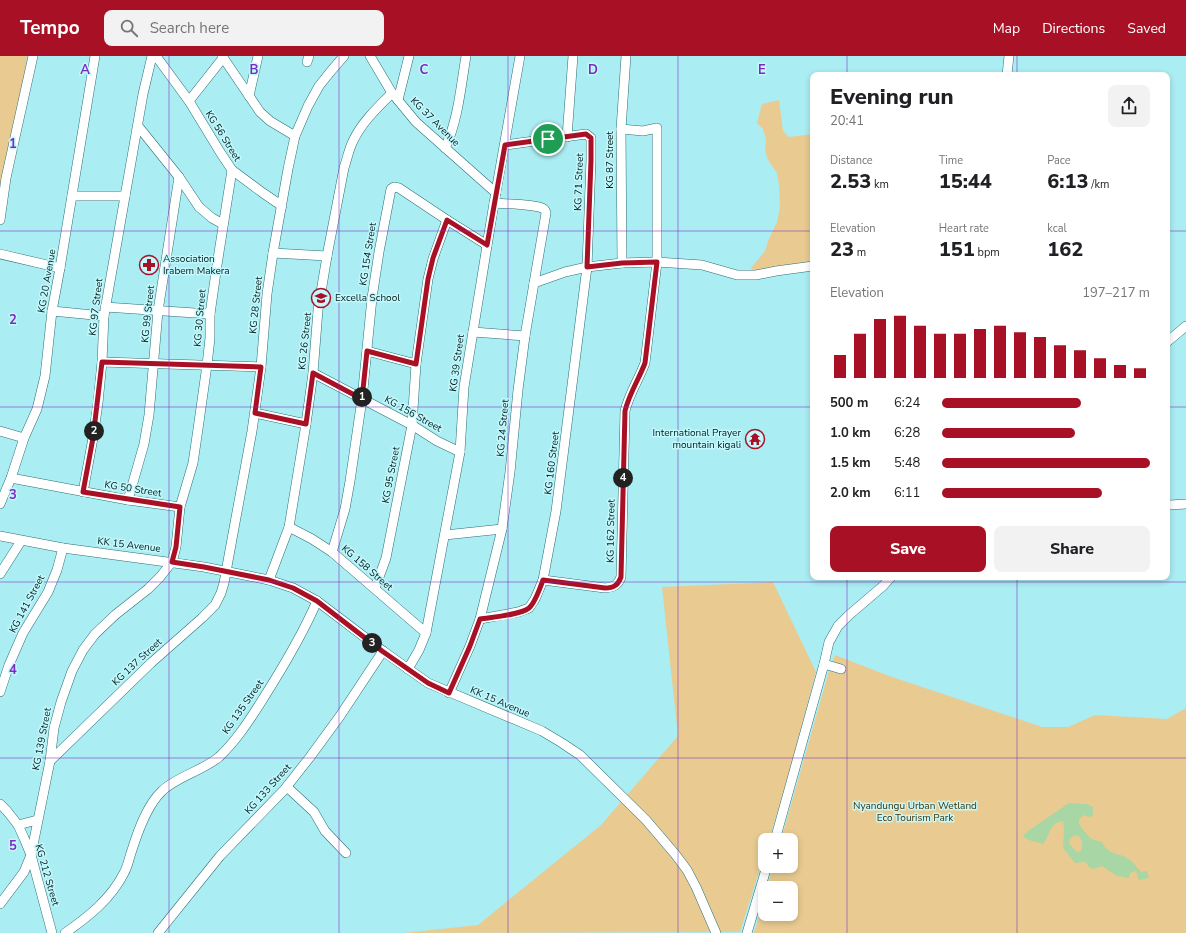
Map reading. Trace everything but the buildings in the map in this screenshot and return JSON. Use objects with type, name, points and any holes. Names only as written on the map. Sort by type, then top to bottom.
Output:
[{"type":"street","points":[[0,220],[6,178],[33,56]]},
{"type":"street","name":"KG 20 Avenue","points":[[0,504],[11,478],[24,438],[37,409],[45,376],[52,312],[95,56]]},
{"type":"street","name":"KG 97 Street","points":[[83,492],[93,438],[102,362],[105,307],[143,94],[152,56]]},
{"type":"street","name":"KG 56 Street","points":[[156,56],[189,101],[232,170],[282,206]]},
{"type":"street","points":[[249,96],[258,56]]},
{"type":"street","name":"KG 28 Street","points":[[226,571],[255,413],[261,367],[267,294],[273,253],[295,136],[308,106],[319,86],[344,56]]},
{"type":"street","name":"KG 37 Avenue","points":[[370,56],[395,97],[416,122],[445,148],[495,198]]},
{"type":"street","points":[[395,97],[409,56]]},
{"type":"street","points":[[445,148],[451,137],[454,125],[466,56]]},
{"type":"street","name":"KG 39 Street","points":[[408,669],[419,650],[426,633],[460,452],[464,388],[520,56]]},
{"type":"street","points":[[567,137],[573,56]]},
{"type":"street","name":"KG 87 Street","points":[[622,263],[621,129],[626,56]]},
{"type":"street","points":[[1007,72],[1009,56]]},
{"type":"street","points":[[189,101],[223,57],[260,112],[270,121],[295,136]]},
{"type":"street","name":"KG 26 Street","points":[[269,580],[289,528],[313,373],[318,310],[326,256],[344,168],[352,142],[362,127],[372,114],[395,97]]},
{"type":"street","points":[[138,126],[179,177],[199,207],[212,218],[223,224]]},
{"type":"street","points":[[621,129],[643,131],[657,128],[657,262]]},
{"type":"street","name":"KG 71 Street","points":[[505,145],[586,134],[591,138],[587,267]]},
{"type":"street","name":"KG 30 Street","points":[[172,562],[176,547],[180,507],[193,463],[210,338],[210,314],[232,170]]},
{"type":"street","name":"KG 99 Street","points":[[128,500],[144,444],[149,415],[158,311],[179,177]]},
{"type":"street","name":"KG 154 Street","points":[[332,552],[345,509],[350,481],[362,399],[372,298],[391,189],[394,187],[399,188],[487,245]]},
{"type":"street","points":[[72,196],[125,196]]},
{"type":"street","name":"KG 24 Street","points":[[449,693],[480,619],[502,529],[525,336],[546,213],[545,210],[541,208],[495,198]]},
{"type":"street","name":"KG 95 Street","points":[[375,588],[386,558],[412,426],[416,364],[428,279],[435,253],[447,220]]},
{"type":"street","points":[[273,253],[326,256]]},
{"type":"street","points":[[0,254],[60,268]]},
{"type":"street","points":[[534,283],[564,272],[587,267],[622,263],[657,262],[702,265],[737,275],[756,275],[810,266]]},
{"type":"street","name":"KG 162 Street","points":[[543,580],[605,588],[613,588],[619,583],[621,577],[625,411],[627,400],[640,377],[645,363],[657,262]]},
{"type":"street","name":"KG 160 Street","points":[[480,619],[518,612],[529,608],[535,599],[543,580],[556,511],[587,267]]},
{"type":"street","points":[[105,307],[210,314]]},
{"type":"street","points":[[52,312],[104,316]]},
{"type":"street","points":[[1170,339],[1186,326]]},
{"type":"street","points":[[473,332],[525,336]]},
{"type":"street","points":[[367,351],[416,364]]},
{"type":"street","points":[[102,362],[261,367]]},
{"type":"street","name":"KG 156 Street","points":[[313,373],[460,452]]},
{"type":"street","points":[[255,413],[306,424]]},
{"type":"street","points":[[0,431],[24,438]]},
{"type":"street","name":"KG 50 Street","points":[[11,478],[128,500],[180,507]]},
{"type":"street","points":[[1170,505],[1186,504]]},
{"type":"street","name":"KG 158 Street","points":[[289,528],[312,539],[332,552],[426,633]]},
{"type":"street","points":[[445,534],[502,529]]},
{"type":"street","name":"KK 15 Avenue","points":[[0,536],[63,548],[172,562],[226,571],[269,580],[293,588],[317,601],[382,651],[428,683],[542,731],[580,755],[646,820],[675,854],[696,887],[716,933]]},
{"type":"street","points":[[0,574],[21,541]]},
{"type":"street","name":"KG 141 Street","points":[[0,692],[23,633],[48,592],[57,570],[63,548]]},
{"type":"street","name":"KG 139 Street","points":[[0,904],[24,872],[31,855],[50,761],[54,728],[72,671],[82,650],[95,634],[115,615],[148,589],[172,562]]},
{"type":"street","name":"KG 137 Street","points":[[50,761],[151,663],[215,605],[222,593],[226,571]]},
{"type":"street","points":[[777,833],[829,642],[838,626],[888,580]]},
{"type":"street","name":"KG 135 Street","points":[[65,933],[94,911],[114,891],[125,872],[149,807],[162,791],[178,780],[202,768],[218,756],[236,738],[274,683],[303,632],[317,601]]},
{"type":"street","name":"KG 133 Street","points":[[158,933],[220,856],[287,787],[331,728],[382,651]]},
{"type":"street","points":[[824,664],[841,669]]},
{"type":"street","points":[[287,787],[314,812],[325,831],[346,853]]},
{"type":"street","name":"KG 212 Street","points":[[0,804],[18,825],[31,855],[52,933]]},
{"type":"street","points":[[18,825],[37,820]]},
{"type":"street","points":[[747,933],[765,873]]},
{"type":"green space","points":[[0,56],[27,56],[21,101],[0,197]]},
{"type":"green space","points":[[779,100],[783,131],[789,137],[810,134],[810,266],[756,275],[751,268],[765,251],[777,222],[780,207],[777,173],[768,160],[765,151],[766,140],[763,129],[757,123],[762,104]]},
{"type":"green space","points":[[773,582],[816,672],[789,774],[771,833],[758,833],[758,873],[740,932],[403,933],[478,925],[601,825],[678,736],[662,587]]},
{"type":"green space","name":"Nyandungu Urban Wetland Eco Tourism Park","points":[[835,655],[892,677],[1042,727],[1068,727],[1095,715],[1167,719],[1186,708],[1186,933],[754,933],[758,919],[758,921],[798,921],[798,881],[769,881],[771,873],[798,873],[798,833],[783,833],[829,671]]},
{"type":"shaded area","points":[[1069,803],[1087,804],[1093,807],[1093,815],[1089,817],[1083,815],[1079,820],[1079,824],[1083,830],[1091,839],[1102,842],[1111,852],[1130,860],[1141,872],[1147,871],[1149,878],[1139,880],[1136,871],[1130,873],[1129,878],[1117,876],[1102,866],[1093,869],[1089,867],[1086,862],[1075,863],[1063,848],[1063,821],[1058,822],[1052,827],[1046,841],[1043,844],[1023,836]],"holes":[[[1078,835],[1082,842],[1082,849],[1081,851],[1077,852],[1070,845],[1069,840],[1073,836]]]},
{"type":"place","name":"Association Irabem Makera","points":[[149,265]]},
{"type":"place","name":"Excella School","points":[[321,298]]},
{"type":"place","name":"International Prayer mountain kigali","points":[[755,439]]},
{"type":"route","points":[[586,134],[591,138],[587,267],[622,263],[657,262],[645,363],[640,377],[627,400],[625,411],[621,577],[619,583],[613,588],[543,580],[535,599],[529,608],[518,612],[480,619],[470,646],[449,693],[428,683],[382,651],[317,601],[293,588],[269,580],[172,562],[176,547],[180,507],[83,492],[93,438],[102,362],[261,367],[255,413],[306,424],[313,373],[362,399],[367,351],[416,364],[428,279],[433,258],[447,220],[487,245],[505,145],[548,139],[586,134]]}]
